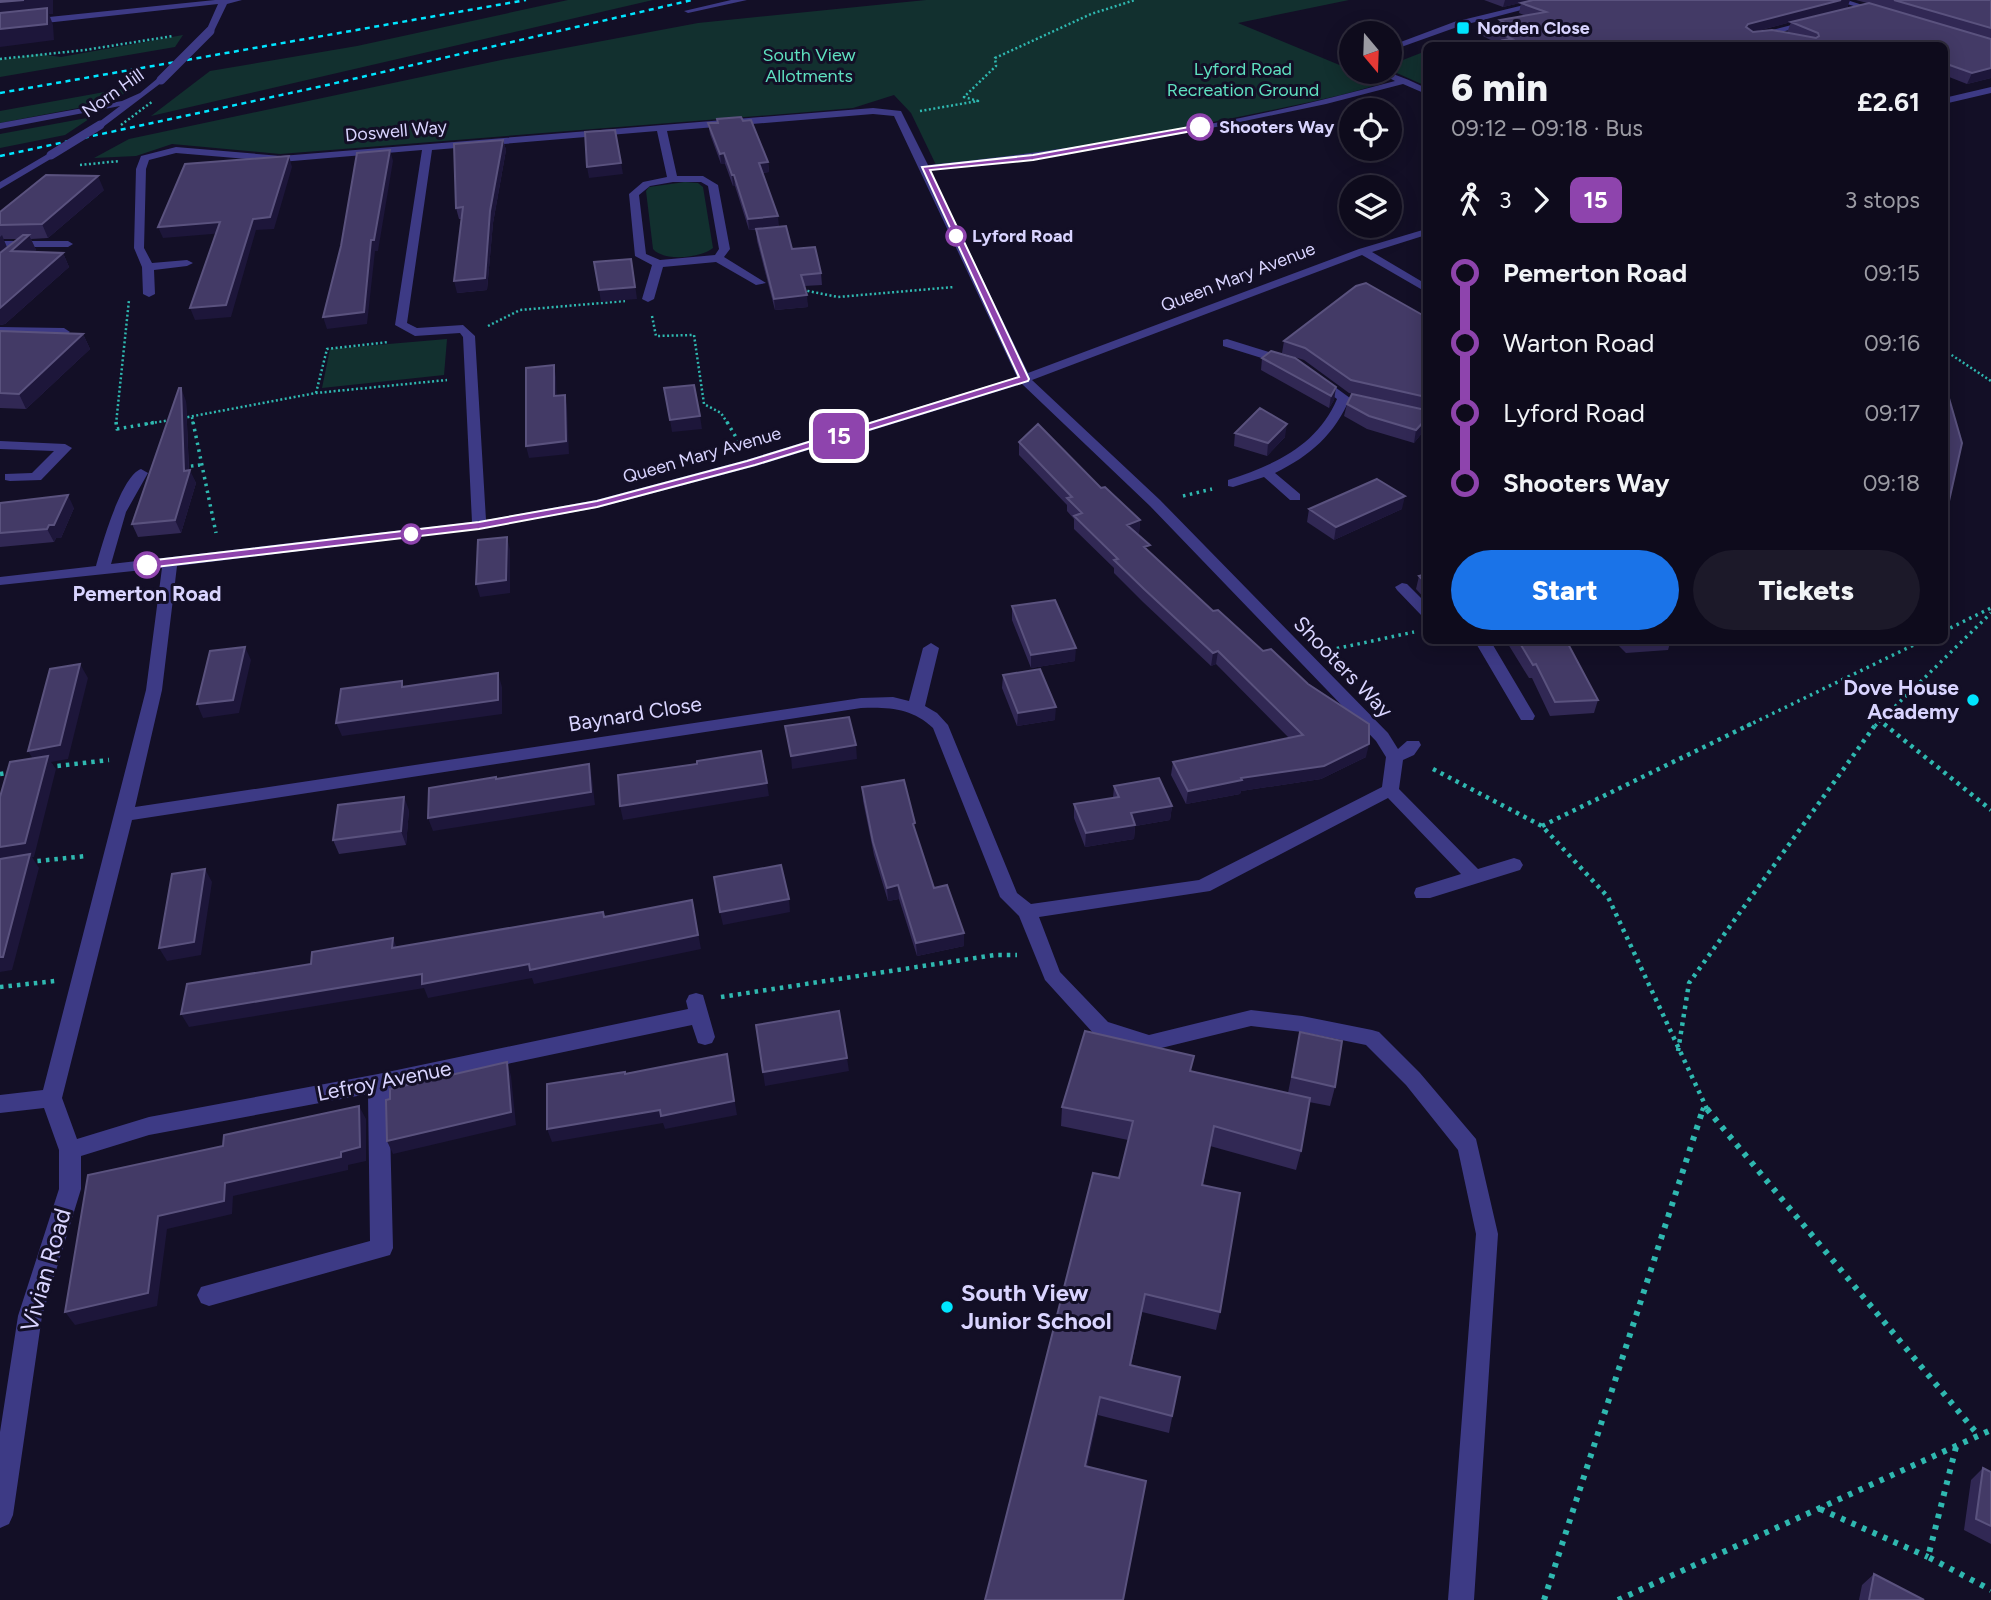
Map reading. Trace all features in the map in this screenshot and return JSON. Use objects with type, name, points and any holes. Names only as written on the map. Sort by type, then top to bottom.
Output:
[{"type":"street","points":[[0,25],[238,0]]},
{"type":"street","points":[[688,12],[743,0]]},
{"type":"street","points":[[1402,45],[1457,24],[1555,0]]},
{"type":"street","points":[[1838,0],[1888,14]]},
{"type":"street","name":"Norn Hill","points":[[0,186],[100,125],[143,95],[210,31],[223,3]]},
{"type":"street","points":[[1850,12],[1865,8]]},
{"type":"street","points":[[1749,37],[1824,19]]},
{"type":"street","points":[[1771,32],[1784,36]]},
{"type":"street","points":[[1402,80],[1423,89]]},
{"type":"street","points":[[925,168],[1033,157],[1106,145],[1310,106],[1405,81]]},
{"type":"street","points":[[1948,100],[1991,90]]},
{"type":"street","points":[[0,126],[131,101]]},
{"type":"street","name":"Doswell Way","points":[[145,158],[175,147],[281,159],[894,110]]},
{"type":"street","name":"Shooters Way","points":[[894,110],[925,168],[1024,379],[1155,503],[1382,737],[1395,757]]},
{"type":"street","points":[[661,127],[673,179]]},
{"type":"street","points":[[428,146],[401,325],[415,332],[463,329],[469,336],[469,377],[479,525]]},
{"type":"street","points":[[145,158],[141,169],[139,248],[148,267],[149,294]]},
{"type":"street","points":[[718,258],[725,249],[713,185],[703,179],[673,179],[647,184],[634,194],[640,256],[658,264],[718,258],[760,283]]},
{"type":"street","name":"Queen Mary Avenue","points":[[0,581],[479,525],[597,504],[751,463],[1024,379],[1363,251],[1423,233]]},
{"type":"street","points":[[0,244],[68,244]]},
{"type":"street","points":[[8,260],[24,245]]},
{"type":"street","points":[[1363,251],[1423,287]]},
{"type":"street","points":[[148,267],[187,263]]},
{"type":"street","points":[[648,299],[658,264]]},
{"type":"street","points":[[0,331],[64,332]]},
{"type":"street","points":[[1259,352],[1264,337]]},
{"type":"street","points":[[1227,343],[1303,369],[1349,399],[1311,446],[1267,473],[1233,483]]},
{"type":"street","points":[[0,444],[65,448],[36,477],[10,477]]},
{"type":"street","points":[[102,570],[119,512],[141,473]]},
{"type":"street","points":[[1267,473],[1295,497]]},
{"type":"street","points":[[70,1150],[51,1098],[154,690],[170,562]]},
{"type":"street","points":[[1402,587],[1423,609]]},
{"type":"street","points":[[1484,644],[1527,716]]},
{"type":"street","points":[[931,648],[916,707],[930,714],[940,725],[1009,897],[1027,912],[1052,975],[1101,1028],[1149,1044],[1251,1018],[1302,1024],[1372,1038],[1413,1079],[1468,1146],[1487,1234],[1461,1600]]},
{"type":"street","name":"Baynard Close","points":[[124,815],[848,705],[887,701],[916,707]]},
{"type":"street","points":[[1391,790],[1395,757],[1413,746]]},
{"type":"street","points":[[1027,912],[1203,886],[1391,790]]},
{"type":"street","points":[[1391,790],[1475,877]]},
{"type":"street","points":[[1423,894],[1514,865]]},
{"type":"street","points":[[698,1008],[705,1037]]},
{"type":"street","name":"Lefroy Avenue","points":[[70,1150],[149,1126],[378,1083],[698,1008]]},
{"type":"street","points":[[209,1295],[382,1248],[378,1083]]},
{"type":"street","points":[[0,1104],[51,1098]]},
{"type":"street","name":"Vivian Road","points":[[0,1515],[30,1315],[70,1189],[70,1150]]},
{"type":"path","points":[[894,110],[978,101],[964,97],[996,66],[995,58],[1091,14],[1135,0]]},
{"type":"path","points":[[0,59],[47,52],[85,51],[178,35]]},
{"type":"path","points":[[71,166],[145,158]]},
{"type":"path","points":[[139,248],[128,303],[115,417],[117,429],[316,393],[469,377]]},
{"type":"path","points":[[760,283],[838,297],[979,285]]},
{"type":"path","points":[[469,336],[520,310],[648,299],[656,336],[694,335],[704,404],[721,413],[751,463]]},
{"type":"path","points":[[316,393],[327,349],[394,341],[415,332]]},
{"type":"path","points":[[1948,353],[1991,382]]},
{"type":"path","points":[[192,417],[200,465],[219,544]]},
{"type":"path","points":[[141,473],[200,465]]},
{"type":"path","points":[[1155,503],[1233,483]]},
{"type":"path","points":[[1948,629],[1991,610]]},
{"type":"path","points":[[1678,1053],[1689,983],[1879,720],[1991,610]]},
{"type":"path","points":[[1302,656],[1423,630]]},
{"type":"path","points":[[1542,826],[1916,644]]},
{"type":"path","points":[[1879,720],[1991,810]]},
{"type":"path","points":[[45,768],[138,757]]},
{"type":"path","points":[[1433,769],[1542,826],[1608,897],[1704,1106],[1979,1436]]},
{"type":"path","points":[[0,774],[22,771]]},
{"type":"path","points":[[26,863],[115,853]]},
{"type":"path","points":[[698,1008],[1018,954]]},
{"type":"path","points":[[0,987],[83,978]]},
{"type":"path","points":[[1544,1600],[1704,1106]]},
{"type":"path","points":[[1618,1600],[1991,1430]]},
{"type":"path","points":[[1928,1557],[1956,1446]]},
{"type":"path","points":[[1819,1508],[1928,1557],[1991,1590]]},
{"type":"green space","points":[[568,0],[653,0],[151,116],[210,71],[357,46]]},
{"type":"green space","points":[[926,0],[1349,0],[1238,23],[1339,65],[1339,84],[1380,84],[1313,101],[1167,131],[937,167],[911,113],[894,95],[853,108],[280,154],[172,144],[136,156],[94,158],[129,139],[506,59],[698,23]]},
{"type":"green space","points":[[183,35],[175,47],[0,77],[0,60],[39,54],[61,57]]},
{"type":"green space","points":[[1423,52],[1423,85],[1402,75],[1402,60]]},
{"type":"green space","points":[[132,87],[115,101],[0,123],[0,111]]},
{"type":"green space","points":[[92,117],[65,135],[0,148],[0,134]]},
{"type":"green space","points":[[698,183],[703,187],[713,248],[692,256],[665,256],[653,249],[646,191],[649,187]]},
{"type":"green space","points":[[447,339],[444,375],[322,388],[330,349]]},
{"type":"building","points":[[1533,0],[1841,0],[1748,24],[1746,27],[1753,32],[1772,30],[1816,38],[1818,33],[1791,22],[1869,3],[1991,39],[1991,68],[1972,73],[1948,64],[1948,42],[1508,42],[1504,40],[1512,39],[1485,26],[1505,23],[1500,20],[1546,12],[1521,3]]},
{"type":"building","points":[[1894,0],[1991,0],[1991,28]]},
{"type":"building","points":[[47,8],[47,24],[0,29],[0,13]]},
{"type":"building","points":[[741,117],[743,121],[751,120],[768,162],[759,163],[778,216],[748,219],[734,175],[724,153],[720,154],[708,123],[718,123],[717,119]]},
{"type":"building","points":[[615,130],[621,163],[587,167],[585,132]]},
{"type":"building","points":[[503,140],[490,211],[485,278],[454,281],[463,207],[456,208],[454,144]]},
{"type":"building","points":[[390,150],[374,240],[371,240],[364,312],[323,317],[341,246],[357,153]]},
{"type":"building","points":[[289,156],[270,217],[253,219],[226,305],[190,308],[220,222],[158,227],[185,164]]},
{"type":"building","points":[[46,175],[98,176],[42,224],[0,225],[0,212]]},
{"type":"building","points":[[786,226],[792,249],[815,247],[821,273],[801,275],[807,295],[774,299],[756,229]]},
{"type":"building","points":[[23,235],[29,235],[11,251],[63,253],[0,308],[0,253]]},
{"type":"building","points":[[631,259],[635,287],[599,290],[594,262]]},
{"type":"building","points":[[1366,283],[1423,315],[1423,396],[1351,380],[1305,348],[1284,341],[1356,286]]},
{"type":"building","points":[[0,331],[83,334],[19,394],[0,393]]},
{"type":"building","points":[[1271,351],[1295,358],[1336,387],[1331,396],[1262,358]]},
{"type":"building","points":[[554,365],[554,396],[565,395],[566,441],[526,446],[526,368]]},
{"type":"building","points":[[694,385],[700,416],[670,420],[664,388]]},
{"type":"building","points":[[179,388],[184,471],[190,470],[175,520],[132,524]]},
{"type":"building","points":[[1352,394],[1423,409],[1423,422],[1416,430],[1369,416],[1347,404]]},
{"type":"building","points":[[1948,395],[1962,443],[1948,506]]},
{"type":"building","points":[[1260,408],[1287,424],[1268,443],[1235,433]]},
{"type":"building","points":[[1038,424],[1101,488],[1105,487],[1140,520],[1127,525],[1150,545],[1144,547],[1213,611],[1218,610],[1263,651],[1271,649],[1308,684],[1369,724],[1369,744],[1324,766],[1241,778],[1242,780],[1188,791],[1173,762],[1303,735],[1218,651],[1213,653],[1144,589],[1074,516],[1082,513],[1067,498],[1072,497],[1019,442]]},
{"type":"building","points":[[1377,479],[1405,496],[1336,527],[1309,509]]},
{"type":"building","points":[[68,495],[54,525],[49,525],[47,529],[0,533],[0,503]]},
{"type":"building","points":[[507,537],[506,580],[476,584],[478,540]]},
{"type":"building","points":[[1055,600],[1076,648],[1031,655],[1012,606]]},
{"type":"building","points":[[1520,644],[1568,644],[1598,700],[1555,702],[1536,664],[1533,665]]},
{"type":"building","points":[[245,647],[233,700],[197,704],[210,651]]},
{"type":"building","points":[[80,664],[60,745],[28,751],[50,669]]},
{"type":"building","points":[[1040,669],[1056,707],[1018,713],[1003,675]]},
{"type":"building","points":[[498,673],[498,700],[336,723],[341,689],[402,681],[402,687]]},
{"type":"building","points":[[849,717],[856,745],[791,756],[785,726]]},
{"type":"building","points":[[761,751],[767,783],[620,806],[618,775],[697,764],[697,761]]},
{"type":"building","points":[[48,756],[25,843],[0,847],[0,797],[10,762]]},
{"type":"building","points":[[589,764],[591,792],[428,818],[429,788]]},
{"type":"building","points":[[1159,778],[1172,806],[1131,813],[1135,825],[1086,833],[1074,804],[1119,797],[1114,786]]},
{"type":"building","points":[[904,780],[915,823],[913,824],[934,888],[947,885],[964,933],[916,943],[898,885],[887,888],[873,842],[862,787]]},
{"type":"building","points":[[404,797],[401,831],[333,840],[338,805]]},
{"type":"building","points":[[30,854],[3,957],[0,957],[0,859]]},
{"type":"building","points":[[781,865],[789,899],[720,912],[714,877]]},
{"type":"building","points":[[205,869],[194,942],[159,948],[172,874]]},
{"type":"building","points":[[692,900],[698,935],[530,970],[529,964],[422,984],[422,974],[181,1014],[187,984],[311,964],[312,952],[393,938],[392,948],[603,912],[604,917]]},
{"type":"building","points":[[839,1011],[847,1058],[763,1072],[756,1025]]},
{"type":"building","points":[[1085,1031],[1194,1056],[1190,1071],[1310,1098],[1301,1151],[1214,1126],[1202,1185],[1240,1193],[1220,1312],[1145,1294],[1130,1365],[1180,1377],[1172,1416],[1100,1397],[1085,1466],[1146,1481],[1123,1600],[985,1600],[1093,1173],[1119,1178],[1133,1121],[1062,1107]]},
{"type":"building","points":[[1300,1032],[1342,1041],[1335,1087],[1292,1077]]},
{"type":"building","points":[[727,1054],[734,1101],[661,1116],[660,1110],[547,1129],[547,1084],[625,1074]]},
{"type":"building","points":[[507,1062],[511,1112],[387,1141],[386,1100],[390,1099],[390,1089]]},
{"type":"building","points":[[359,1106],[360,1147],[341,1152],[341,1157],[225,1183],[224,1201],[158,1216],[148,1293],[65,1312],[88,1175],[223,1146],[224,1135]]},
{"type":"building","points":[[1983,1468],[1991,1472],[1991,1526],[1976,1519]]},
{"type":"building","points":[[1874,1574],[1924,1600],[1869,1600]]},
{"type":"railway","points":[[0,93],[526,0]]},
{"type":"railway","points":[[0,156],[323,86],[692,0]]},
{"type":"bus line","name":"15","points":[[147,565],[479,525],[597,504],[751,463],[1024,379],[925,168],[1033,157],[1200,127]]},
{"type":"place","name":"Norden Close","points":[[1463,28]]},
{"type":"place","name":"Shooters Way","points":[[1200,127]]},
{"type":"place","name":"Lyford Road","points":[[956,236]]},
{"type":"place","name":"Pemerton Road","points":[[147,565]]},
{"type":"place","name":"Dove House Academy","points":[[1973,700]]},
{"type":"place","name":"South View Junior School","points":[[947,1307]]},
{"type":"park label","name":"South View Allotments","points":[[809,65]]},
{"type":"park label","name":"Lyford Road Recreation Ground","points":[[1243,79]]}]
